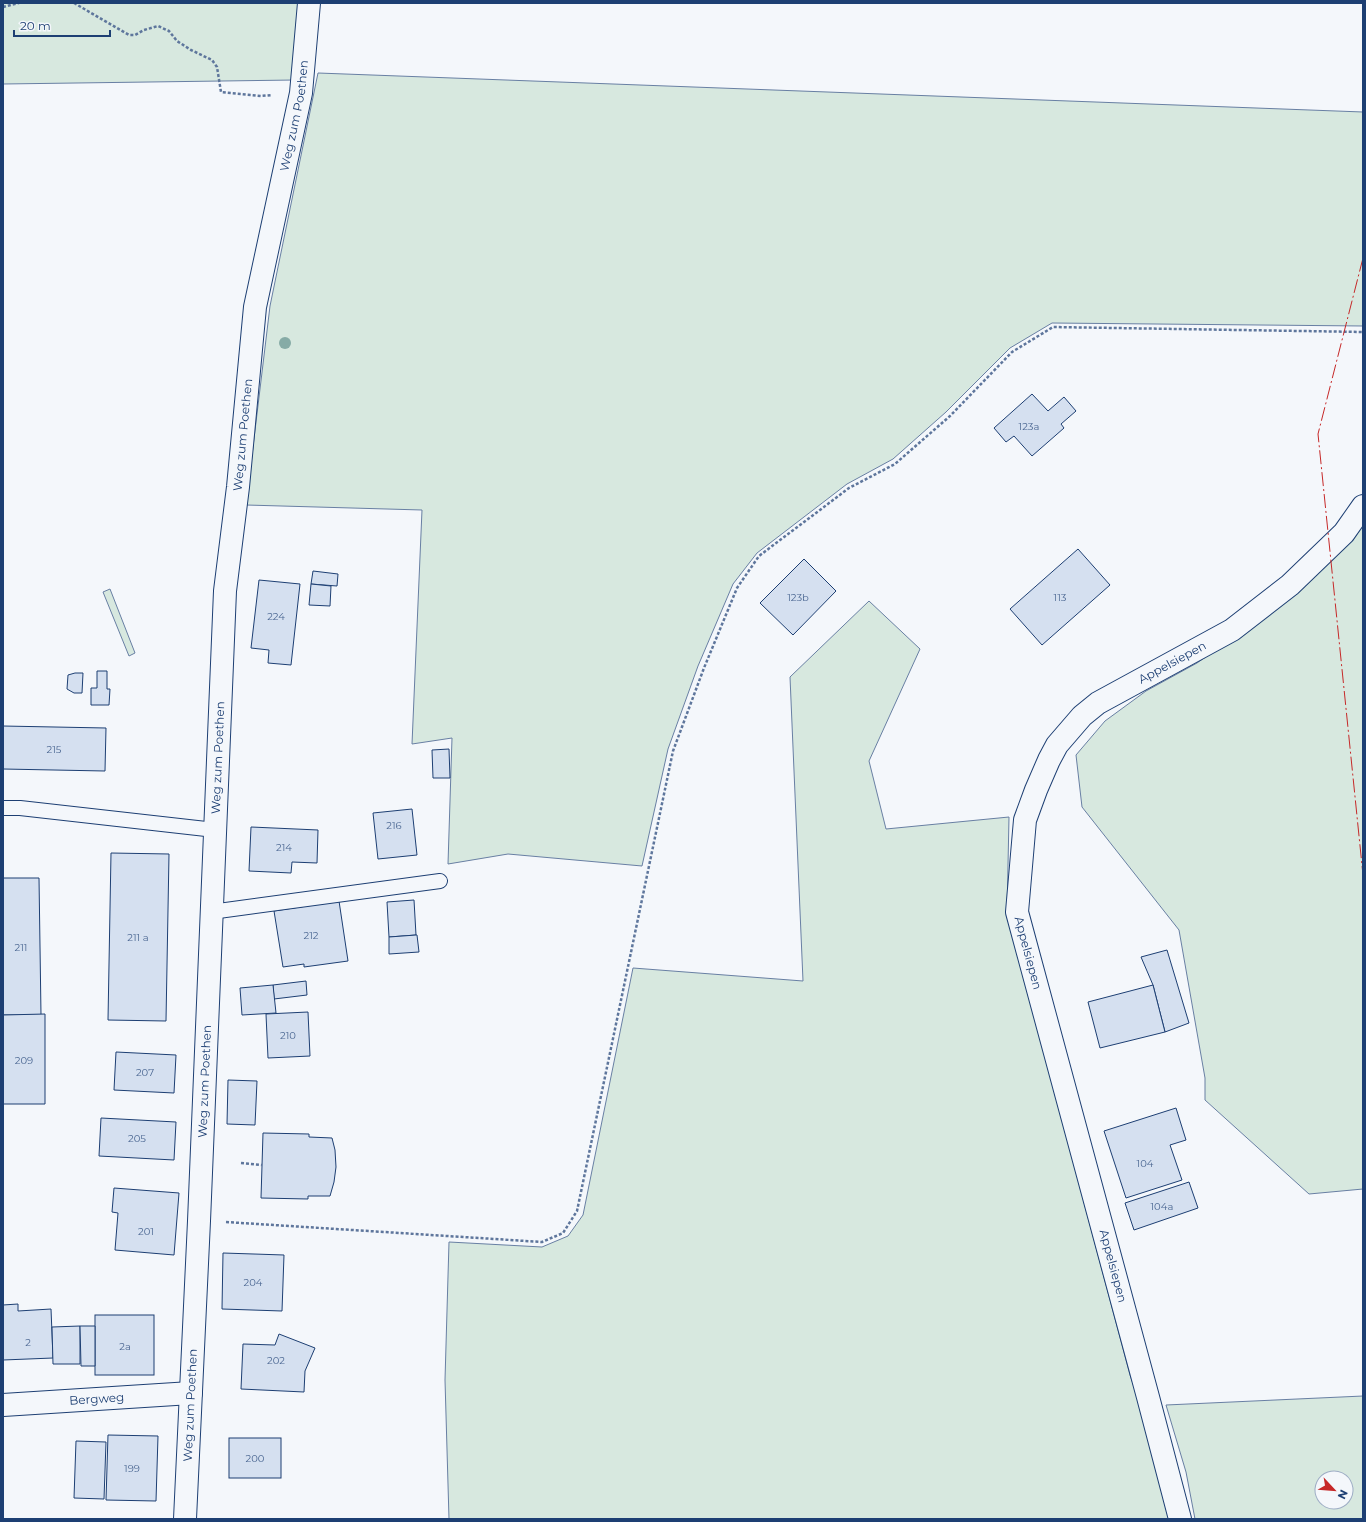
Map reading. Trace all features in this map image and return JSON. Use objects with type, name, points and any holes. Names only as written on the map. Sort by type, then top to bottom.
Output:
[{"type":"street","name":"Weg zum Poethen","points":[[185,1519],[225,591],[238,487],[255,307],[301,94],[309,3]]},
{"type":"street","name":"Appelsiepen","points":[[1180,1519],[1017,912],[1025,820],[1049,760],[1064,735],[1082,716],[1098,704],[1232,630],[1290,585],[1344,533],[1363,506]]},
{"type":"street","name":"Bergweg","points":[[3,1405],[190,1393]]},
{"type":"lane","points":[[3,808],[20,808],[215,830]]},
{"type":"lane","points":[[211,912],[440,881]]},
{"type":"path","points":[[3,7],[19,3]]},
{"type":"path","points":[[74,3],[129,34],[135,34],[158,26],[169,31],[177,41],[212,60],[217,67],[221,92],[261,96],[301,94]]},
{"type":"path","points":[[199,1221],[542,1242],[563,1232],[577,1211],[673,751],[704,668],[738,588],[759,556],[849,488],[895,464],[950,416],[1012,352],[1054,327],[1363,332]]},
{"type":"path","points":[[241,1163],[262,1165]]},
{"type":"shaded area","points":[[3,3],[300,3],[295,80],[3,84]]},
{"type":"shaded area","points":[[318,73],[1363,112],[1363,326],[1052,323],[1010,348],[946,412],[893,459],[847,484],[757,553],[733,584],[698,666],[668,749],[642,866],[508,854],[448,864],[452,738],[412,744],[422,510],[246,505],[270,306]]},
{"type":"shaded area","points":[[1363,521],[1363,1189],[1309,1194],[1205,1100],[1205,1078],[1179,930],[1082,807],[1076,755],[1105,721],[1146,691],[1197,663],[1236,636]]},
{"type":"shaded area","points":[[110,589],[135,653],[129,656],[103,592]]},
{"type":"shaded area","points":[[869,601],[920,649],[869,761],[886,829],[1009,817],[1007,913],[1130,1375],[1165,1477],[1171,1519],[449,1519],[445,1380],[449,1242],[542,1247],[568,1236],[583,1215],[633,968],[803,981],[790,677]]},
{"type":"shaded area","points":[[1363,1396],[1363,1519],[1195,1519],[1186,1472],[1166,1405]]},
{"type":"building","points":[[1032,394],[1048,411],[1064,397],[1076,411],[1061,424],[1064,428],[1032,456],[1014,436],[1006,442],[994,428]]},
{"type":"building","points":[[1078,549],[1110,585],[1042,645],[1010,609]]},
{"type":"building","points":[[804,559],[836,591],[793,635],[760,603]]},
{"type":"building","points":[[313,571],[338,574],[337,586],[311,584]]},
{"type":"building","points":[[259,580],[300,584],[291,665],[268,663],[269,650],[251,648]]},
{"type":"building","points":[[311,584],[331,586],[330,606],[309,605]]},
{"type":"building","points":[[97,671],[107,671],[107,689],[110,689],[109,705],[91,705],[91,688],[97,688]]},
{"type":"building","points":[[83,673],[82,693],[74,693],[67,689],[68,675]]},
{"type":"building","points":[[3,726],[106,728],[105,771],[3,769]]},
{"type":"building","points":[[449,749],[450,778],[433,778],[432,750]]},
{"type":"building","points":[[412,809],[417,855],[378,859],[373,813]]},
{"type":"building","points":[[251,827],[318,830],[317,863],[292,862],[291,873],[249,871]]},
{"type":"building","points":[[111,853],[169,854],[166,1021],[108,1020]]},
{"type":"building","points":[[3,878],[39,878],[41,1015],[3,1015]]},
{"type":"building","points":[[414,900],[416,935],[389,937],[387,902]]},
{"type":"building","points":[[339,901],[348,961],[304,967],[304,964],[283,967],[274,911]]},
{"type":"building","points":[[417,935],[419,952],[389,954],[389,937]]},
{"type":"building","points":[[1167,950],[1189,1023],[1165,1032],[1153,985],[1141,957]]},
{"type":"building","points":[[306,981],[307,995],[274,999],[273,985]]},
{"type":"building","points":[[273,985],[276,1013],[242,1015],[240,988]]},
{"type":"building","points":[[1153,985],[1165,1032],[1100,1048],[1088,1002]]},
{"type":"building","points":[[308,1012],[310,1056],[268,1058],[266,1014]]},
{"type":"building","points":[[45,1014],[45,1104],[3,1104],[3,1015]]},
{"type":"building","points":[[116,1052],[176,1055],[174,1093],[114,1090]]},
{"type":"building","points":[[228,1080],[257,1081],[255,1125],[227,1124]]},
{"type":"building","points":[[1176,1108],[1186,1140],[1170,1145],[1182,1180],[1126,1198],[1104,1131]]},
{"type":"building","points":[[101,1118],[176,1122],[174,1160],[99,1156]]},
{"type":"building","points":[[263,1133],[309,1134],[309,1137],[332,1138],[335,1150],[336,1167],[330,1196],[308,1196],[308,1199],[261,1198]]},
{"type":"building","points":[[1189,1182],[1198,1208],[1134,1230],[1125,1203]]},
{"type":"building","points":[[114,1188],[179,1193],[174,1255],[115,1250],[118,1213],[112,1212]]},
{"type":"building","points":[[223,1253],[284,1255],[282,1311],[222,1309]]},
{"type":"building","points":[[18,1304],[18,1311],[51,1309],[53,1358],[3,1360],[3,1305]]},
{"type":"building","points":[[95,1315],[154,1315],[154,1375],[95,1375]]},
{"type":"building","points":[[80,1326],[80,1364],[53,1364],[52,1327]]},
{"type":"building","points":[[80,1326],[95,1326],[95,1366],[81,1366]]},
{"type":"building","points":[[279,1334],[315,1348],[305,1371],[304,1392],[241,1389],[243,1344],[275,1345]]},
{"type":"building","points":[[108,1435],[158,1436],[156,1501],[106,1500]]},
{"type":"building","points":[[229,1438],[281,1438],[281,1478],[229,1478]]},
{"type":"building","points":[[76,1441],[106,1442],[104,1499],[74,1498]]},
{"type":"power","points":[[1363,258],[1318,434],[1363,875]]}]
